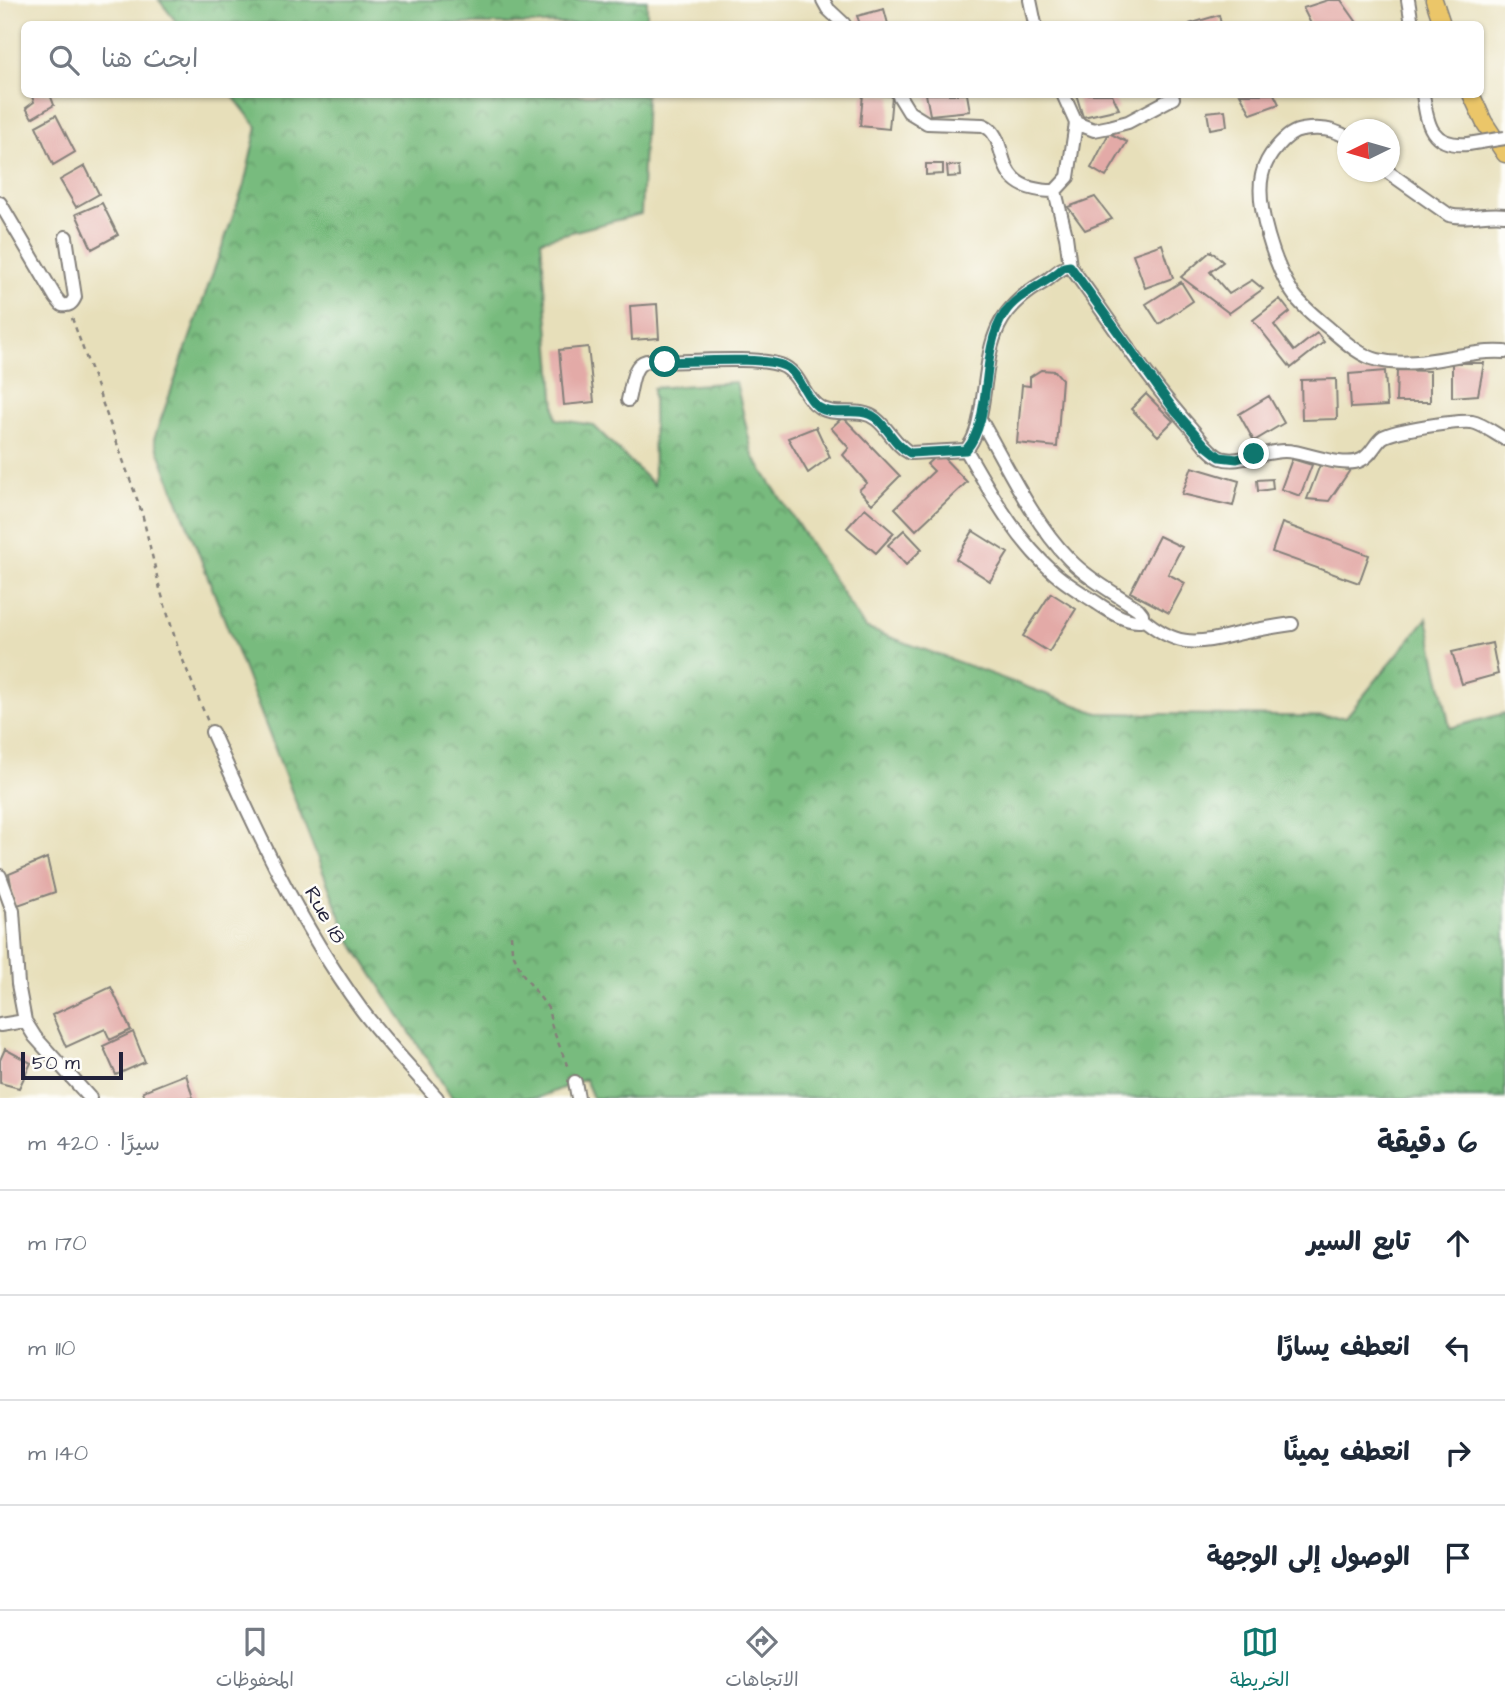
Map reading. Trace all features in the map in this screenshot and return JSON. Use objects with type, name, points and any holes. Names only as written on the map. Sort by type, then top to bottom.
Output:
[{"type":"main road","points":[[1434,0],[1441,21]]},
{"type":"main road","points":[[1473,98],[1484,122],[1505,154]]},
{"type":"street","points":[[822,0],[841,21]]},
{"type":"street","points":[[1030,0],[1034,21]]},
{"type":"street","points":[[1408,0],[1412,21]]},
{"type":"street","points":[[900,98],[909,112],[927,123],[983,125],[991,128],[996,135],[998,148],[1009,175],[1037,191],[1055,191],[1068,177],[1076,123],[1065,98]]},
{"type":"street","points":[[1076,123],[1094,130],[1110,127],[1128,122],[1174,98]]},
{"type":"street","points":[[1424,98],[1429,128],[1436,136],[1451,143],[1468,144],[1505,138]]},
{"type":"street","points":[[1337,133],[1327,128],[1297,131],[1276,148],[1262,174],[1262,199],[1274,258],[1292,292],[1304,306],[1349,344],[1376,360],[1416,362],[1505,352]]},
{"type":"street","points":[[1400,180],[1449,215],[1505,215]]},
{"type":"street","points":[[1055,191],[1070,266],[1175,411],[1220,457],[1237,459],[1266,452],[1293,451],[1307,456],[1353,463],[1364,459],[1383,438],[1406,431],[1474,422],[1505,439]]},
{"type":"street","points":[[0,203],[55,298],[62,305],[68,306],[73,303],[75,297],[66,237]]},
{"type":"street","points":[[628,400],[635,372],[641,362],[648,359],[658,362],[778,363],[799,379],[818,407],[875,417],[893,440],[910,453],[966,450],[974,441],[993,336],[1004,313],[1024,294],[1053,278],[1064,267],[1070,266]]},
{"type":"street","points":[[980,419],[1023,494],[1055,542],[1082,571],[1138,609],[1142,618],[1158,631],[1177,640],[1194,643],[1292,624]]},
{"type":"street","points":[[966,450],[1007,517],[1038,558],[1055,574],[1102,606],[1128,620],[1140,621],[1142,618]]},
{"type":"street","name":"Rue 18","points":[[212,732],[237,789],[310,933],[362,1010],[437,1098]]},
{"type":"street","points":[[0,876],[13,911],[18,984],[25,1021],[34,1037],[90,1098]]},
{"type":"street","points":[[0,1025],[25,1021]]},
{"type":"street","points":[[575,1083],[578,1098]]},
{"type":"path","points":[[68,306],[142,513],[160,589],[178,648],[212,732]]},
{"type":"path","points":[[511,936],[512,951],[522,973],[548,1008],[552,1027],[575,1083]]},
{"type":"green space","points":[[159,0],[647,0],[647,21],[176,21]]},
{"type":"green space","points":[[234,98],[646,98],[641,214],[541,240],[556,419],[593,425],[654,485],[653,388],[736,382],[753,456],[865,628],[1098,713],[1346,717],[1427,618],[1450,728],[1505,713],[1505,1098],[593,1098],[585,1079],[538,1098],[452,1098],[348,936],[154,439],[244,185],[257,127]]},
{"type":"building","points":[[1328,0],[1341,0],[1356,21],[1310,21],[1303,8]]},
{"type":"building","points":[[884,9],[887,21],[859,21],[857,16]]},
{"type":"building","points":[[1219,15],[1220,21],[1199,21]]},
{"type":"building","points":[[32,98],[51,98],[54,105],[32,118],[26,108],[34,102]]},
{"type":"building","points":[[863,98],[892,98],[889,129],[860,126]]},
{"type":"building","points":[[927,98],[968,98],[970,111],[930,115]]},
{"type":"building","points":[[1077,98],[1114,98],[1119,109],[1083,117]]},
{"type":"building","points":[[1242,98],[1276,98],[1279,104],[1251,114]]},
{"type":"building","points":[[1225,110],[1227,126],[1210,129],[1207,112]]},
{"type":"building","points":[[56,115],[75,152],[53,165],[36,126]]},
{"type":"building","points":[[1109,133],[1127,142],[1106,177],[1091,168]]},
{"type":"building","points":[[926,164],[943,164],[943,174],[926,175]]},
{"type":"building","points":[[960,165],[961,176],[948,177],[947,166]]},
{"type":"building","points":[[85,166],[99,194],[76,207],[60,180]]},
{"type":"building","points":[[1095,197],[1112,219],[1085,230],[1068,207]]},
{"type":"building","points":[[102,203],[118,235],[92,249],[76,214]]},
{"type":"building","points":[[1162,244],[1173,278],[1145,288],[1133,254]]},
{"type":"building","points":[[1211,251],[1223,262],[1210,272],[1229,294],[1252,280],[1263,289],[1229,313],[1181,277]]},
{"type":"building","points":[[1181,282],[1193,301],[1159,324],[1146,304]]},
{"type":"building","points":[[1280,299],[1290,312],[1274,325],[1294,351],[1317,333],[1324,342],[1291,368],[1253,320]]},
{"type":"building","points":[[657,304],[659,338],[632,340],[630,306]]},
{"type":"building","points":[[588,347],[594,402],[564,405],[559,350]]},
{"type":"building","points":[[1452,363],[1484,363],[1478,395],[1452,397]]},
{"type":"building","points":[[1041,370],[1055,371],[1062,379],[1057,447],[1017,443],[1022,385],[1030,386],[1030,377]]},
{"type":"building","points":[[1397,370],[1430,371],[1430,402],[1396,402]]},
{"type":"building","points":[[1385,371],[1387,406],[1351,408],[1349,374]]},
{"type":"building","points":[[1336,379],[1337,419],[1302,420],[1301,380]]},
{"type":"building","points":[[1146,394],[1173,421],[1158,436],[1131,409]]},
{"type":"building","points":[[1269,396],[1284,423],[1254,441],[1239,414]]},
{"type":"building","points":[[843,417],[900,476],[872,504],[859,490],[867,483],[843,455],[849,448],[831,428]]},
{"type":"building","points":[[816,427],[830,457],[808,473],[788,438]]},
{"type":"building","points":[[939,453],[967,482],[916,530],[895,508],[934,471],[927,464]]},
{"type":"building","points":[[1292,459],[1312,465],[1300,496],[1281,489]]},
{"type":"building","points":[[1320,465],[1350,470],[1329,501],[1307,499]]},
{"type":"building","points":[[1192,467],[1239,481],[1233,506],[1182,494]]},
{"type":"building","points":[[1272,479],[1273,489],[1258,491],[1257,480]]},
{"type":"building","points":[[865,508],[894,533],[876,553],[847,528]]},
{"type":"building","points":[[1282,523],[1369,555],[1359,583],[1272,552]]},
{"type":"building","points":[[904,530],[922,549],[906,565],[888,545]]},
{"type":"building","points":[[973,531],[1008,553],[990,581],[956,559]]},
{"type":"building","points":[[1159,536],[1182,547],[1168,574],[1185,583],[1169,613],[1130,592]]},
{"type":"building","points":[[1051,593],[1076,609],[1049,652],[1023,636]]},
{"type":"building","points":[[1492,643],[1498,674],[1462,684],[1452,652]]},
{"type":"building","points":[[47,858],[55,892],[15,906],[9,874]]},
{"type":"building","points":[[111,987],[131,1030],[110,1040],[105,1029],[66,1047],[52,1015]]},
{"type":"building","points":[[133,1032],[145,1062],[116,1075],[103,1046]]},
{"type":"building","points":[[5,1049],[31,1063],[19,1088],[0,1083],[0,1060]]},
{"type":"building","points":[[186,1074],[193,1098],[145,1098],[143,1091]]},
{"type":"route","points":[[665,362],[778,363],[799,379],[818,407],[875,417],[893,440],[910,453],[966,450],[974,441],[993,336],[1004,313],[1024,294],[1053,278],[1064,267],[1070,266],[1175,411],[1206,446],[1220,457],[1237,459],[1254,454]]}]
